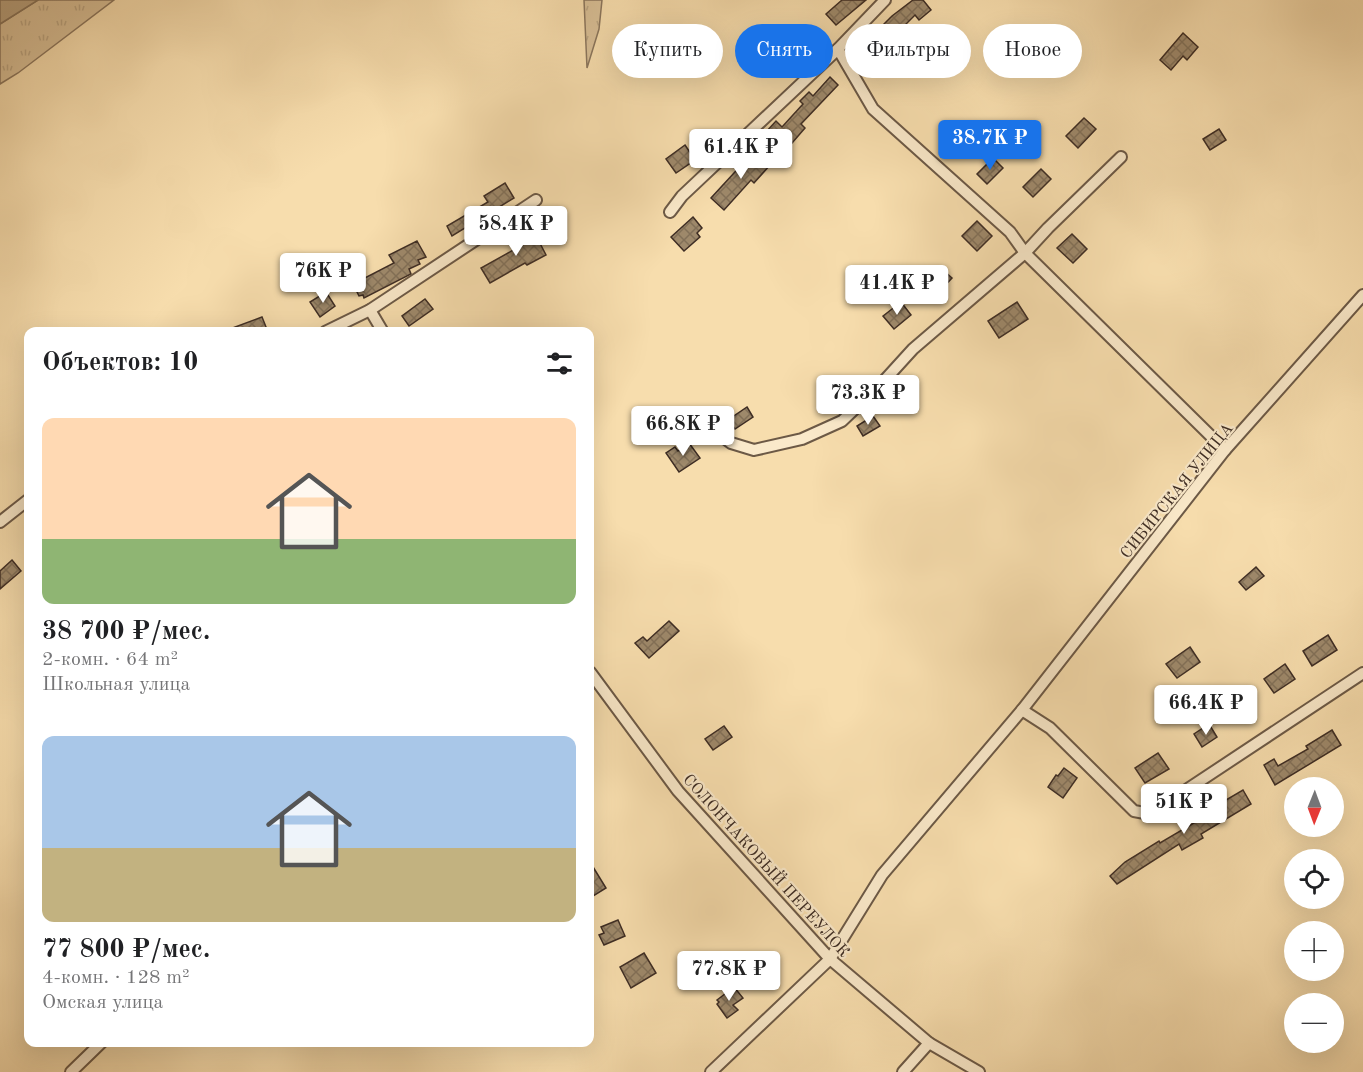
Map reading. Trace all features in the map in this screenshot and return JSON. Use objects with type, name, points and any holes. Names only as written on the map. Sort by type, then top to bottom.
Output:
[{"type":"street","points":[[670,212],[682,196],[838,49],[885,0]]},
{"type":"street","points":[[838,49],[873,110],[1010,232],[1025,253],[1225,450]]},
{"type":"street","points":[[711,428],[731,443],[754,450],[802,439],[842,421],[883,382],[913,349],[1025,253],[1121,157]]},
{"type":"street","points":[[335,327],[370,310],[536,200]]},
{"type":"street","name":"СИБИРСКАЯ УЛИЦА","points":[[711,1072],[830,959],[882,875],[1022,710],[1225,450],[1363,295]]},
{"type":"street","points":[[370,310],[380,327]]},
{"type":"street","points":[[0,522],[24,503]]},
{"type":"street","points":[[1022,710],[1050,728],[1134,811],[1150,814],[1363,673]]},
{"type":"street","name":"СОЛОНЧАКОВЫЙ ПЕРЕУЛОК","points":[[594,687],[678,792],[830,959],[929,1043],[979,1072]]},
{"type":"street","points":[[903,1072],[929,1043]]},
{"type":"street","points":[[71,1072],[97,1047]]},
{"type":"green space","points":[[38,0],[114,0],[18,73],[0,84],[0,24]]},
{"type":"green space","points":[[584,0],[602,0],[599,29],[587,68]]},
{"type":"shaded area","points":[[0,0],[38,0],[0,24]]},
{"type":"building","points":[[842,0],[866,0],[836,25],[826,14]]},
{"type":"building","points":[[913,0],[923,0],[931,10],[919,20],[915,15],[906,24],[884,24]]},
{"type":"building","points":[[1183,33],[1198,47],[1187,60],[1183,56],[1171,70],[1160,60]]},
{"type":"building","points":[[829,78],[838,85],[801,124],[805,128],[786,150],[766,132],[776,121],[782,127],[803,104],[800,101],[809,92],[813,96]]},
{"type":"building","points":[[1084,118],[1096,129],[1078,148],[1066,136]]},
{"type":"building","points":[[1219,129],[1226,140],[1210,150],[1203,139]]},
{"type":"building","points":[[685,145],[695,160],[676,173],[666,159]]},
{"type":"building","points":[[756,152],[770,165],[754,183],[751,180],[724,210],[711,198]]},
{"type":"building","points":[[993,158],[1003,168],[987,184],[977,174]]},
{"type":"building","points":[[1041,169],[1051,179],[1033,197],[1023,187]]},
{"type":"building","points":[[505,183],[514,198],[452,236],[447,226],[488,202],[484,196]]},
{"type":"building","points":[[693,217],[702,228],[697,233],[700,237],[684,251],[671,237]]},
{"type":"building","points":[[977,221],[992,236],[977,251],[962,236]]},
{"type":"building","points":[[532,228],[546,255],[527,265],[525,263],[490,283],[481,268],[517,248],[515,244],[523,240],[520,234]]},
{"type":"building","points":[[1072,234],[1087,249],[1073,263],[1057,248]]},
{"type":"building","points":[[417,241],[426,257],[418,260],[420,264],[409,269],[411,274],[364,298],[363,295],[359,296],[353,284],[394,263],[389,255]]},
{"type":"building","points":[[943,270],[952,278],[936,295],[927,287]]},
{"type":"building","points":[[326,292],[335,306],[320,317],[310,302]]},
{"type":"building","points":[[425,299],[433,309],[409,326],[402,316]]},
{"type":"building","points":[[901,302],[911,315],[894,329],[883,316]]},
{"type":"building","points":[[1017,302],[1028,319],[999,338],[988,321]]},
{"type":"building","points":[[262,317],[266,327],[235,327]]},
{"type":"building","points":[[844,384],[852,395],[833,409],[819,391],[828,385],[833,392]]},
{"type":"building","points":[[747,407],[753,417],[735,429],[728,420]]},
{"type":"building","points":[[873,416],[880,426],[863,436],[857,426]]},
{"type":"building","points":[[689,443],[700,458],[679,472],[666,453],[675,447],[678,451]]},
{"type":"building","points":[[12,560],[21,571],[0,589],[0,571]]},
{"type":"building","points":[[1256,567],[1264,576],[1246,590],[1239,582]]},
{"type":"building","points":[[669,621],[679,631],[649,658],[635,643],[643,637],[647,641]]},
{"type":"building","points":[[1328,635],[1337,650],[1312,666],[1303,651]]},
{"type":"building","points":[[1190,647],[1200,662],[1177,678],[1166,664]]},
{"type":"building","points":[[1285,664],[1295,679],[1274,693],[1264,679]]},
{"type":"building","points":[[1209,724],[1217,737],[1202,747],[1194,734]]},
{"type":"building","points":[[724,726],[732,737],[713,750],[705,739]]},
{"type":"building","points":[[1332,730],[1341,745],[1288,777],[1284,777],[1284,780],[1275,785],[1264,765],[1274,759],[1278,766],[1308,749],[1306,746]]},
{"type":"building","points":[[1158,753],[1169,769],[1145,783],[1135,768]]},
{"type":"building","points":[[1064,768],[1077,778],[1063,798],[1048,787]]},
{"type":"building","points":[[1243,790],[1251,804],[1201,834],[1203,838],[1182,850],[1179,844],[1117,884],[1110,876],[1125,862],[1211,813],[1207,805],[1218,798],[1221,803]]},
{"type":"building","points":[[594,868],[606,888],[594,896]]},
{"type":"building","points":[[618,920],[625,936],[604,945],[599,935],[604,933],[601,927]]},
{"type":"building","points":[[644,953],[656,973],[631,988],[620,967]]},
{"type":"building","points":[[734,987],[743,998],[733,1005],[738,1010],[727,1018],[717,1004],[719,1002],[717,1000]]}]
